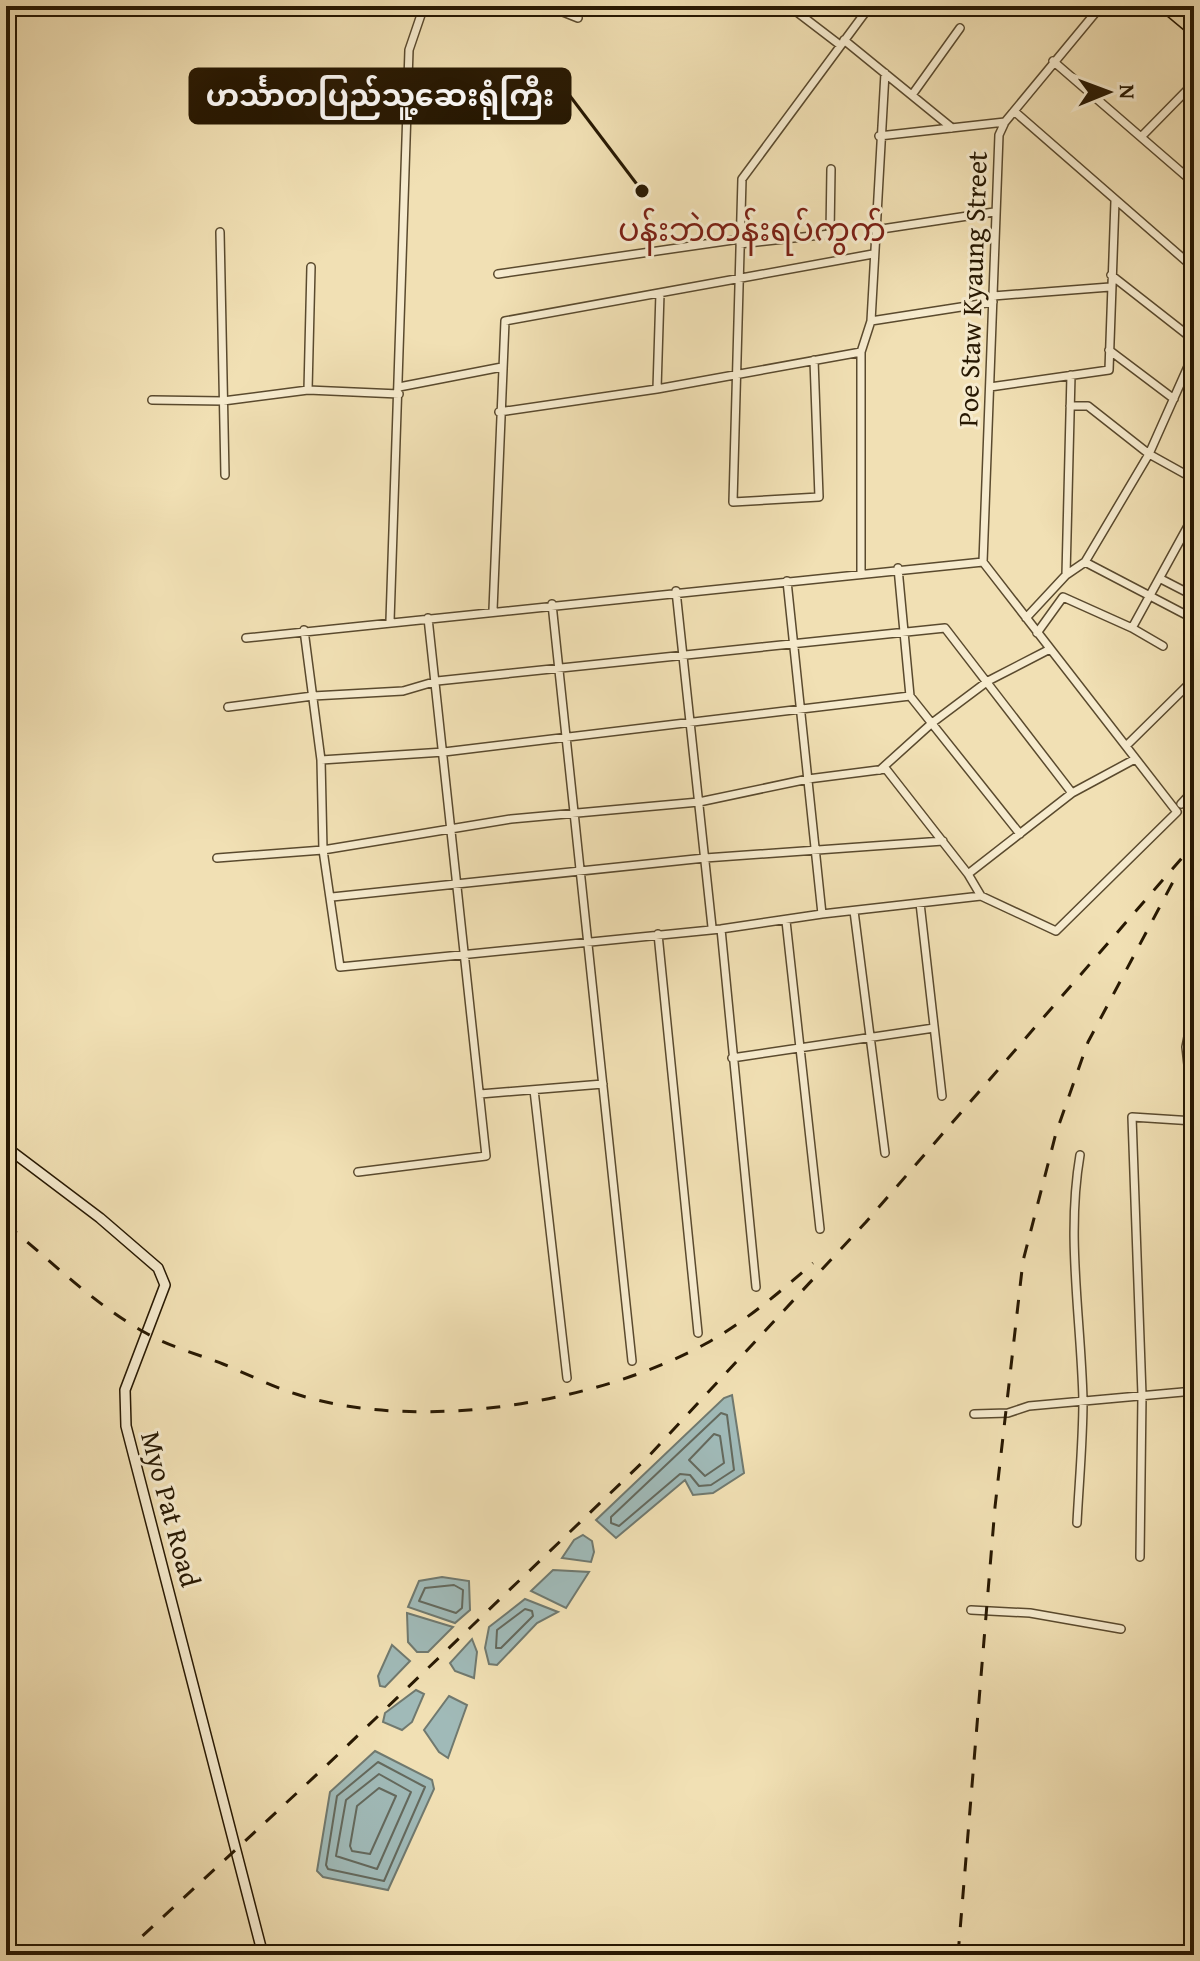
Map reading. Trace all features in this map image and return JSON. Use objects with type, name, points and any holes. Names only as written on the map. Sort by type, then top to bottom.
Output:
[{"type":"main road","points":[[1164,6],[1194,31]]},
{"type":"main road","points":[[1180,6],[1194,17]]},
{"type":"main road","name":"Myo Pat Road","points":[[6,1147],[100,1218],[158,1268],[165,1285],[125,1390],[126,1426],[263,1955]]},
{"type":"street","points":[[390,621],[409,50],[424,6]]},
{"type":"street","points":[[548,6],[578,18]]},
{"type":"street","points":[[789,6],[885,73],[952,128]]},
{"type":"street","points":[[814,360],[819,497],[733,502],[742,179],[870,6]]},
{"type":"street","name":"Poe Staw Kyaung Street","points":[[983,562],[999,135],[1005,122],[1053,61],[1101,6]]},
{"type":"street","points":[[912,95],[960,28]]},
{"type":"street","points":[[1053,61],[1194,183]]},
{"type":"street","points":[[861,573],[861,352],[871,321],[879,136],[885,73]]},
{"type":"street","points":[[1141,137],[1194,83]]},
{"type":"street","points":[[1014,111],[1194,268]]},
{"type":"street","points":[[879,136],[1005,122]]},
{"type":"street","points":[[498,274],[740,242],[830,234],[831,169]]},
{"type":"street","points":[[990,387],[1109,370],[1115,201]]},
{"type":"street","points":[[875,230],[994,212]]},
{"type":"street","points":[[220,232],[225,475]]},
{"type":"street","points":[[493,610],[505,321],[873,254]]},
{"type":"street","points":[[308,390],[311,267]]},
{"type":"street","points":[[1111,275],[1194,340]]},
{"type":"street","points":[[871,321],[993,299],[1110,287]]},
{"type":"street","points":[[657,389],[660,293]]},
{"type":"street","points":[[1109,350],[1174,399]]},
{"type":"street","points":[[499,412],[657,389],[861,352]]},
{"type":"street","points":[[1026,618],[1066,575],[1085,562],[1149,454],[1194,353]]},
{"type":"street","points":[[152,400],[223,401],[308,390],[399,390],[502,367]]},
{"type":"street","points":[[1066,575],[1071,375]]},
{"type":"street","points":[[1070,406],[1088,406],[1149,454],[1194,479]]},
{"type":"street","points":[[1132,628],[1191,529],[1194,515]]},
{"type":"street","points":[[246,638],[304,630],[898,568],[983,562],[1177,812],[1056,931],[981,896],[786,921],[340,967],[323,850],[321,760],[304,630]]},
{"type":"street","points":[[1085,562],[1194,619]]},
{"type":"street","points":[[898,568],[910,696],[1020,834]]},
{"type":"street","points":[[1161,579],[1194,596]]},
{"type":"street","points":[[787,581],[822,914]]},
{"type":"street","points":[[676,591],[756,1287]]},
{"type":"street","points":[[1037,633],[1063,597],[1132,628],[1163,646]]},
{"type":"street","points":[[552,604],[632,1361]]},
{"type":"street","points":[[358,1172],[486,1156],[448,829],[444,752],[428,618]]},
{"type":"street","points":[[228,707],[313,696],[403,691],[437,681],[945,628],[1072,793]]},
{"type":"street","points":[[879,770],[932,723],[988,681],[1050,649]]},
{"type":"street","points":[[1126,746],[1194,679]]},
{"type":"street","points":[[321,760],[444,752],[910,696]]},
{"type":"street","points":[[968,874],[1072,793],[1135,759]]},
{"type":"street","points":[[217,858],[323,850],[448,829],[699,802],[808,779],[886,769],[968,874],[981,896]]},
{"type":"street","points":[[1181,804],[1194,790]]},
{"type":"street","points":[[332,897],[705,858],[943,841]]},
{"type":"street","points":[[920,903],[942,1096]]},
{"type":"street","points":[[854,911],[885,1153]]},
{"type":"street","points":[[786,921],[820,1229]]},
{"type":"street","points":[[658,934],[698,1333]]},
{"type":"street","points":[[1140,1557],[1142,1395],[1132,1117],[1194,1120],[1186,1047],[1194,1007]]},
{"type":"street","points":[[732,1058],[800,1051],[934,1028]]},
{"type":"street","points":[[480,1094],[603,1084]]},
{"type":"street","points":[[534,1090],[567,1378]]},
{"type":"street","points":[[1077,1523],[1083,1402],[1073,1262],[1075,1187],[1080,1155]]},
{"type":"street","points":[[974,1414],[1008,1413],[1029,1406],[1194,1391]]},
{"type":"street","points":[[971,1610],[1030,1613],[1121,1629]]},
{"type":"water","points":[[732,1395],[744,1473],[713,1493],[693,1495],[685,1480],[616,1538],[596,1520],[724,1398]]},
{"type":"water","points":[[583,1535],[592,1541],[594,1552],[591,1562],[562,1558],[574,1540]]},
{"type":"water","points":[[553,1570],[589,1572],[566,1608],[531,1591]]},
{"type":"water","points":[[442,1577],[469,1581],[470,1610],[455,1623],[408,1607],[419,1581]]},
{"type":"water","points":[[525,1599],[558,1612],[537,1623],[497,1665],[489,1664],[485,1648],[489,1627]]},
{"type":"water","points":[[407,1613],[453,1627],[428,1652],[417,1652],[408,1642]]},
{"type":"water","points":[[472,1639],[477,1652],[474,1678],[455,1671],[450,1663]]},
{"type":"water","points":[[392,1645],[410,1661],[385,1687],[380,1686],[378,1676]]},
{"type":"water","points":[[416,1690],[424,1694],[412,1722],[402,1730],[383,1722],[385,1713]]},
{"type":"water","points":[[449,1696],[467,1705],[448,1758],[439,1752],[424,1730]]},
{"type":"water","points":[[375,1751],[432,1780],[434,1789],[388,1890],[323,1877],[317,1871],[330,1792]]},
{"type":"railway","points":[[122,1955],[326,1766],[648,1457],[866,1222],[1194,844]]},
{"type":"railway","points":[[958,1955],[995,1507],[1023,1261],[1056,1133],[1088,1042],[1174,880]]},
{"type":"railway","points":[[6,1224],[90,1295],[153,1337],[296,1394],[344,1406],[396,1411],[450,1411],[506,1406],[613,1382],[663,1364],[707,1343],[762,1306],[813,1263]]},
{"type":"place","name":"ဟင်္သာတပြည်သူ့ဆေးရုံကြီး","points":[[642,191]]},
{"type":"district","name":"ပန်းဘဲတန်းရပ်ကွက်","points":[[752,230]]}]
